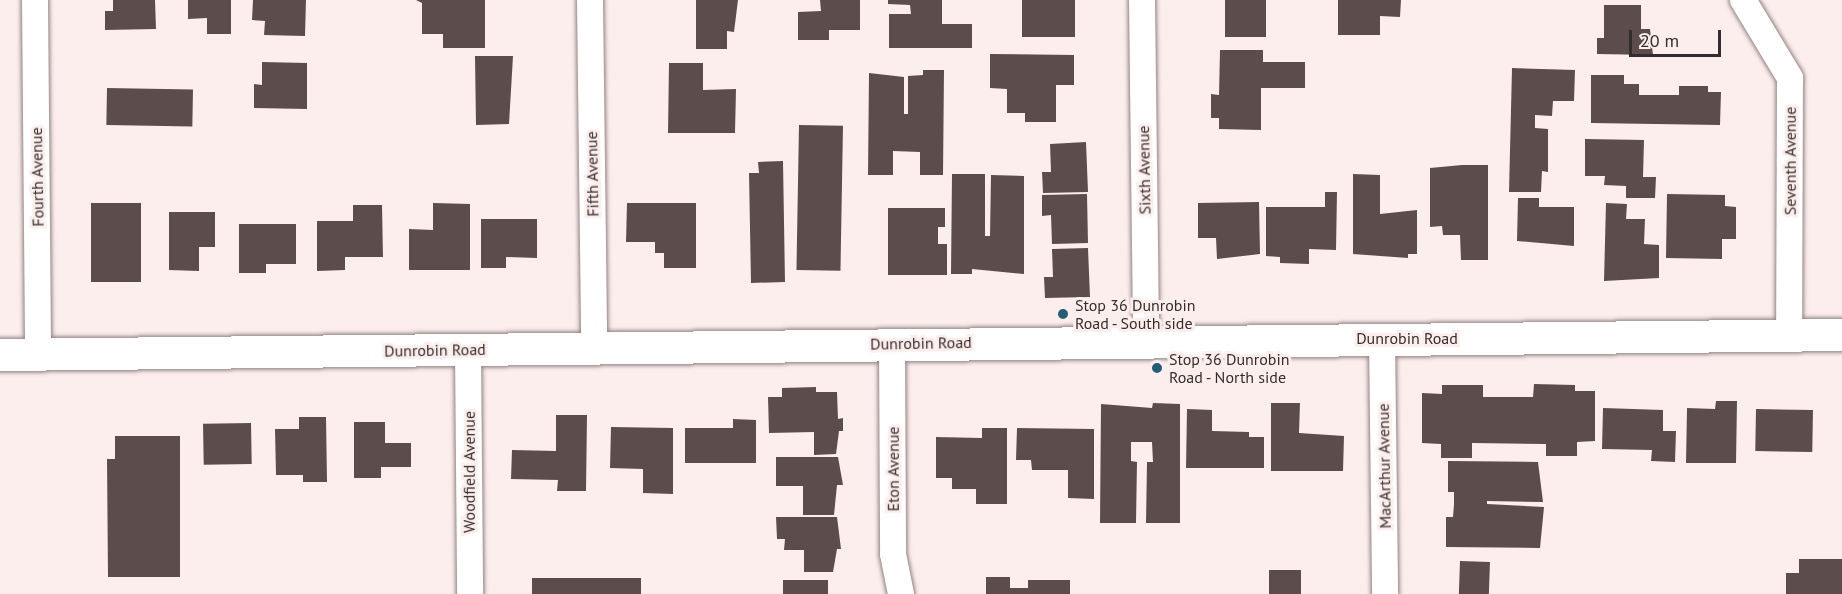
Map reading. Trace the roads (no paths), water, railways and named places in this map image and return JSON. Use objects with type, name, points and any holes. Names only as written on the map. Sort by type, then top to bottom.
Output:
[{"type":"street","name":"Fourth Avenue","points":[[35,0],[38,355]]},
{"type":"street","name":"Fifth Avenue","points":[[590,0],[594,348]]},
{"type":"street","name":"Sixth Avenue","points":[[1143,0],[1146,341]]},
{"type":"street","name":"Seventh Avenue","points":[[1743,0],[1790,78],[1789,335]]},
{"type":"street","name":"Dunrobin Road","points":[[0,355],[1382,338],[1842,335]]},
{"type":"street","name":"MacArthur Avenue","points":[[1382,338],[1385,594]]},
{"type":"street","name":"Eton Avenue","points":[[892,344],[893,554],[901,594]]},
{"type":"street","name":"Woodfield Avenue","points":[[468,350],[470,594]]},
{"type":"place","name":"Stop 36 Dunrobin Road - South side","points":[[1063,314]]},
{"type":"place","name":"Stop 36 Dunrobin Road - North side","points":[[1157,368]]}]
